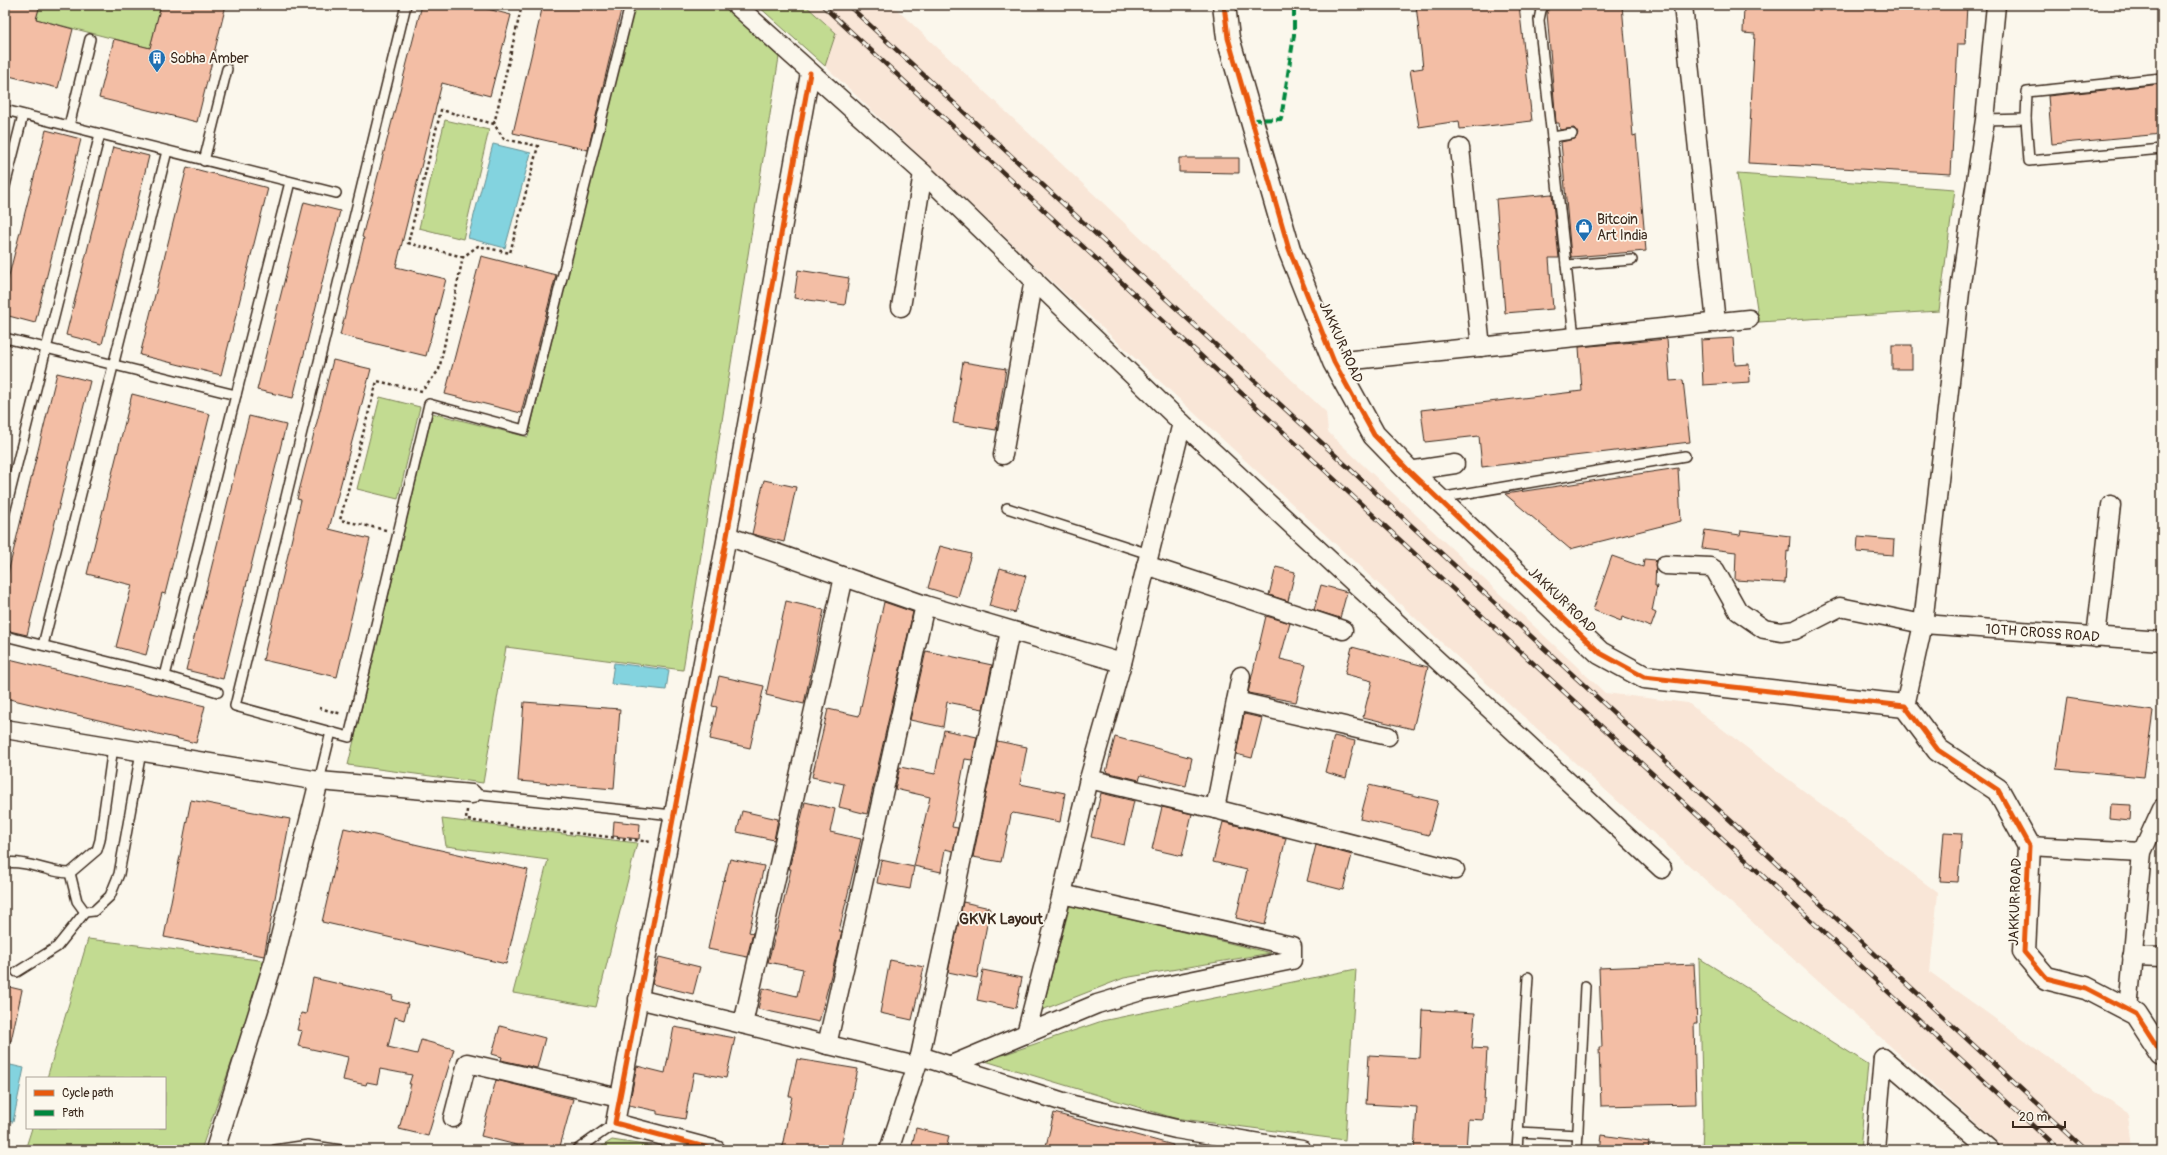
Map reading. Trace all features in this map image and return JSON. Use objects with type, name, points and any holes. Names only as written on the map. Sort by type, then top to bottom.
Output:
[{"type":"street","points":[[736,5],[923,173],[1182,423],[1662,869]]},
{"type":"street","name":"JAKKUR ROAD","points":[[1224,5],[1228,38],[1289,249],[1334,362],[1374,435],[1409,471],[1600,653],[1644,677],[1905,706],[1938,750],[1998,790],[2029,846],[2024,952],[2046,978],[2086,988],[2128,1010]]},
{"type":"street","points":[[1683,5],[1716,322]]},
{"type":"street","points":[[1905,706],[1922,624],[1961,283],[1985,120],[1996,5]]},
{"type":"street","points":[[716,1150],[690,1146],[615,1123],[727,536],[810,73]]},
{"type":"street","points":[[1460,148],[1481,347]]},
{"type":"street","points":[[901,307],[923,173]]},
{"type":"street","points":[[1003,455],[1034,279]]},
{"type":"street","points":[[1334,362],[1749,319]]},
{"type":"street","points":[[1026,1034],[1062,894],[1089,779],[1122,663],[1182,423]]},
{"type":"street","points":[[1409,471],[1455,464]]},
{"type":"street","points":[[2096,637],[2111,505]]},
{"type":"street","points":[[727,536],[925,605],[1122,663]]},
{"type":"street","points":[[1148,559],[1343,630]]},
{"type":"street","name":"10TH CROSS ROAD","points":[[1666,565],[1710,567],[1715,570],[1738,611],[1764,629],[1781,632],[1795,630],[1813,623],[1827,612],[1840,607],[1922,624],[2162,641]]},
{"type":"street","points":[[743,1024],[844,577]]},
{"type":"street","points":[[828,1044],[925,605]]},
{"type":"street","points":[[889,1150],[918,1061],[1010,631]]},
{"type":"street","points":[[1215,809],[1241,676]]},
{"type":"street","points":[[1236,701],[1388,736]]},
{"type":"street","points":[[5,729],[319,782],[470,794]]},
{"type":"street","points":[[1089,779],[1215,809],[1455,870]]},
{"type":"street","points":[[215,1150],[274,961],[319,782]]},
{"type":"street","points":[[2162,808],[2142,852],[2128,1010],[2136,1014],[2162,1054]]},
{"type":"street","points":[[2029,846],[2142,852]]},
{"type":"street","points":[[949,1066],[1097,1004],[1141,991],[1292,960],[1292,946],[1062,894]]},
{"type":"street","points":[[2132,956],[2162,957]]},
{"type":"street","points":[[638,999],[828,1044],[949,1066],[1081,1107],[1176,1129],[1302,1150]]},
{"type":"street","points":[[1875,1150],[1883,1058],[1990,1150]]},
{"type":"street","points":[[453,1118],[467,1063],[619,1098]]},
{"type":"lane","points":[[406,5],[234,706],[349,737],[429,404],[524,430],[630,5]]},
{"type":"lane","points":[[1544,5],[1541,10],[1539,20],[1574,337]]},
{"type":"lane","points":[[69,126],[90,39]]},
{"type":"lane","points":[[204,160],[227,70]]},
{"type":"lane","points":[[2162,78],[2027,92],[2026,119],[2030,160],[2162,149]]},
{"type":"lane","points":[[5,110],[336,193]]},
{"type":"lane","points":[[5,186],[23,115]]},
{"type":"lane","points":[[1985,120],[2026,119]]},
{"type":"lane","points":[[5,512],[100,134]]},
{"type":"lane","points":[[1552,137],[1572,134]]},
{"type":"lane","points":[[43,646],[167,151]]},
{"type":"lane","points":[[165,676],[290,182]]},
{"type":"lane","points":[[1566,265],[1632,260]]},
{"type":"lane","points":[[5,338],[236,395]]},
{"type":"lane","points":[[1437,498],[1685,456]]},
{"type":"lane","points":[[1006,508],[1148,559]]},
{"type":"lane","points":[[5,636],[165,676],[218,692]]},
{"type":"lane","points":[[319,782],[331,732]]},
{"type":"lane","points":[[5,863],[19,862],[57,873],[70,873],[97,850],[100,840],[113,747]]},
{"type":"lane","points":[[17,972],[57,947],[86,912],[94,911],[110,896],[119,874],[141,752]]},
{"type":"lane","points":[[470,794],[673,815]]},
{"type":"lane","points":[[70,873],[77,901],[86,912]]},
{"type":"lane","points":[[1517,1150],[1528,977]]},
{"type":"lane","points":[[1577,1150],[1585,986]]},
{"type":"lane","points":[[577,1150],[615,1123]]},
{"type":"lane","points":[[1518,1132],[1578,1135]]},
{"type":"lane","points":[[276,1150],[308,1145],[341,1150]]},
{"type":"path","points":[[494,124],[522,5]]},
{"type":"path","points":[[390,531],[340,520],[376,381],[422,391],[438,370],[463,257],[478,246],[510,253],[538,146],[504,139],[494,124],[441,110],[408,243],[463,257]]},
{"type":"path","points":[[319,708],[346,714]]},
{"type":"path","points":[[470,794],[466,820],[668,844]]},
{"type":"shaded area","points":[[805,5],[892,5],[1326,412],[1328,432],[1605,693],[1688,703],[1938,893],[1930,972],[2128,1114],[2132,1150],[2006,1150],[1454,654],[1041,271],[825,66],[836,33]]},
{"type":"green space","points":[[40,5],[161,5],[150,48],[36,19]]},
{"type":"green space","points":[[634,5],[723,5],[779,57],[683,670],[506,647],[483,783],[348,765],[432,413],[528,437]]},
{"type":"green space","points":[[757,5],[805,5],[836,33],[825,66]]},
{"type":"green space","points":[[445,120],[489,130],[463,239],[419,228]]},
{"type":"green space","points":[[1737,174],[1955,189],[1939,311],[1759,322]]},
{"type":"green space","points":[[380,397],[420,407],[398,499],[357,489]]},
{"type":"green space","points":[[442,819],[637,843],[596,1007],[513,993],[548,860],[446,846]]},
{"type":"green space","points":[[1070,905],[1271,953],[1124,978],[1042,1010]]},
{"type":"green space","points":[[88,939],[267,961],[201,1150],[25,1150],[32,1129],[166,1129],[166,1077],[47,1077]]},
{"type":"green space","points":[[1699,958],[1868,1064],[1860,1150],[1702,1150],[1703,1126]]},
{"type":"green space","points":[[1356,969],[1345,1140],[1174,1118],[985,1061],[1102,1021]]},
{"type":"green space","points":[[612,1140],[677,1150],[596,1150]]},
{"type":"water","points":[[493,144],[531,153],[505,248],[468,238]]},
{"type":"water","points":[[614,663],[669,670],[666,690],[611,684]]},
{"type":"water","points":[[6,1064],[24,1068],[13,1122],[5,1121]]},
{"type":"building","points":[[5,5],[40,5],[36,19],[73,29],[58,88],[5,75]]},
{"type":"building","name":"Sobha Amber","points":[[161,5],[226,5],[197,122],[99,98],[114,39],[150,48]]},
{"type":"building","points":[[422,5],[472,5],[511,15],[490,96],[442,83],[396,267],[446,279],[426,356],[340,335],[364,238],[362,237]]},
{"type":"building","points":[[543,5],[598,5],[621,10],[588,150],[513,133]]},
{"type":"building","points":[[1416,5],[1519,5],[1532,121],[1460,129],[1459,121],[1419,127],[1410,70],[1423,68]]},
{"type":"building","points":[[1581,5],[1622,5],[1633,136],[1636,135],[1646,251],[1571,257],[1561,142],[1575,139],[1578,134],[1574,128],[1560,130],[1559,123],[1556,123],[1547,13],[1549,8]]},
{"type":"building","points":[[1744,5],[1967,5],[1965,44],[1958,44],[1951,174],[1748,163],[1755,34],[1743,33]]},
{"type":"building","points":[[2162,84],[2162,134],[2052,144],[2048,96]]},
{"type":"building","points":[[46,130],[81,139],[35,323],[5,315],[5,291]]},
{"type":"building","points":[[113,147],[149,156],[102,344],[66,335]]},
{"type":"building","points":[[1179,158],[1239,158],[1239,173],[1179,172]]},
{"type":"building","points":[[187,167],[268,188],[221,375],[140,355]]},
{"type":"building","points":[[1552,194],[1559,258],[1549,258],[1553,309],[1505,313],[1496,199]]},
{"type":"building","points":[[304,202],[340,211],[293,398],[257,390]]},
{"type":"building","points":[[481,256],[556,275],[521,413],[445,394]]},
{"type":"building","points":[[798,270],[849,278],[845,305],[794,298]]},
{"type":"building","points":[[1733,338],[1735,365],[1749,364],[1750,382],[1703,385],[1701,340]]},
{"type":"building","points":[[1667,339],[1670,381],[1683,380],[1690,442],[1482,467],[1479,436],[1425,442],[1421,410],[1582,391],[1579,347]]},
{"type":"building","points":[[1892,345],[1912,345],[1912,369],[1892,369]]},
{"type":"building","points":[[333,360],[371,369],[329,529],[370,539],[337,677],[263,660],[301,500],[297,499]]},
{"type":"building","points":[[963,362],[1006,369],[996,430],[953,423]]},
{"type":"building","points":[[57,373],[90,381],[27,635],[5,630],[5,585]]},
{"type":"building","points":[[132,394],[210,414],[165,594],[162,593],[146,655],[116,647],[132,585],[87,574]]},
{"type":"building","points":[[249,416],[286,425],[223,679],[186,670]]},
{"type":"building","points":[[1678,468],[1681,521],[1570,549],[1505,494]]},
{"type":"building","points":[[764,480],[796,487],[784,542],[752,534]]},
{"type":"building","points":[[1705,530],[1740,535],[1741,530],[1790,536],[1789,552],[1787,551],[1785,583],[1735,580],[1736,552],[1702,548]]},
{"type":"building","points":[[1858,537],[1894,540],[1893,555],[1857,552]]},
{"type":"building","points":[[940,546],[971,554],[958,597],[928,588]]},
{"type":"building","points":[[1612,556],[1643,567],[1644,559],[1656,560],[1655,586],[1657,586],[1652,611],[1656,613],[1651,627],[1622,617],[1621,621],[1593,610]]},
{"type":"building","points":[[1276,567],[1295,572],[1288,601],[1269,595]]},
{"type":"building","points":[[1000,568],[1026,576],[1015,613],[989,606]]},
{"type":"building","points":[[1321,585],[1347,592],[1340,618],[1314,610]]},
{"type":"building","points":[[786,601],[824,610],[804,704],[766,695]]},
{"type":"building","points":[[884,602],[913,612],[867,814],[839,807],[844,784],[812,777],[828,709],[859,716]]},
{"type":"building","points":[[1266,616],[1290,623],[1280,659],[1306,665],[1296,702],[1248,693]]},
{"type":"building","points":[[1352,647],[1428,667],[1413,729],[1363,717],[1372,681],[1345,674]]},
{"type":"building","points":[[926,651],[992,665],[983,709],[947,702],[943,727],[910,720]]},
{"type":"building","points":[[5,658],[205,706],[196,743],[5,698]]},
{"type":"building","points":[[719,676],[764,686],[750,748],[710,739],[717,707],[712,706]]},
{"type":"building","points":[[2067,698],[2153,711],[2144,777],[2056,769]]},
{"type":"building","points":[[524,702],[620,709],[614,789],[518,781]]},
{"type":"building","points":[[1244,714],[1262,718],[1252,758],[1236,754]]},
{"type":"building","points":[[944,730],[977,737],[972,760],[965,759],[952,827],[958,828],[953,851],[945,849],[941,872],[914,866],[930,797],[895,789],[900,767],[935,774]]},
{"type":"building","points":[[1334,736],[1355,741],[1346,778],[1325,772]]},
{"type":"building","points":[[1115,737],[1192,758],[1186,786],[1141,775],[1139,780],[1106,772]]},
{"type":"building","points":[[997,741],[1027,747],[1020,784],[1065,793],[1060,822],[1013,813],[1011,815],[1001,862],[973,857]]},
{"type":"building","points":[[1369,785],[1438,801],[1429,835],[1360,819]]},
{"type":"building","points":[[1101,793],[1134,801],[1124,845],[1091,837]]},
{"type":"building","points":[[191,800],[290,819],[264,956],[164,937]]},
{"type":"building","points":[[805,802],[835,809],[830,832],[861,839],[839,931],[842,931],[819,1022],[758,1009],[763,988],[797,996],[803,969],[768,962],[780,918],[791,869],[789,869]]},
{"type":"building","points":[[2111,804],[2131,805],[2130,821],[2110,819]]},
{"type":"building","points":[[1162,807],[1192,814],[1182,856],[1152,849]]},
{"type":"building","points":[[742,811],[778,819],[774,840],[737,832]]},
{"type":"building","points":[[614,821],[640,824],[639,839],[613,836]]},
{"type":"building","points":[[1223,822],[1286,838],[1265,925],[1236,918],[1247,870],[1213,862]]},
{"type":"building","points":[[344,828],[528,870],[506,964],[322,922]]},
{"type":"building","points":[[1944,832],[1962,833],[1958,882],[1940,881]]},
{"type":"building","points":[[1316,845],[1352,855],[1343,890],[1307,881]]},
{"type":"building","points":[[730,859],[764,866],[749,932],[753,933],[747,957],[708,949],[723,880],[724,881]]},
{"type":"building","points":[[881,860],[914,867],[910,889],[877,883]]},
{"type":"building","points":[[963,902],[990,908],[977,978],[948,972]]},
{"type":"building","points":[[659,957],[700,967],[693,994],[652,984]]},
{"type":"building","points":[[890,960],[924,967],[912,1020],[880,1013]]},
{"type":"building","points":[[1694,964],[1697,1023],[1694,1023],[1696,1104],[1601,1106],[1599,1047],[1602,1047],[1599,968]]},
{"type":"building","points":[[983,970],[1022,978],[1016,1008],[977,1000]]},
{"type":"building","points":[[313,978],[393,996],[392,1000],[408,1004],[404,1020],[395,1017],[388,1047],[417,1054],[421,1040],[454,1049],[428,1136],[399,1129],[412,1075],[380,1069],[377,1084],[367,1082],[366,1085],[343,1080],[348,1057],[298,1046],[302,1031],[297,1030],[301,1013],[306,1014]]},
{"type":"building","points":[[5,986],[22,990],[11,1041],[5,1041]]},
{"type":"building","points":[[1422,1010],[1475,1013],[1472,1048],[1487,1049],[1483,1120],[1468,1119],[1466,1150],[1414,1150],[1417,1107],[1366,1104],[1369,1055],[1420,1058]]},
{"type":"building","points":[[500,1026],[545,1038],[537,1068],[501,1060],[502,1057],[492,1054]]},
{"type":"building","points":[[674,1027],[735,1038],[726,1078],[694,1072],[685,1119],[657,1114],[657,1111],[629,1105],[637,1066],[665,1073]]},
{"type":"building","points":[[797,1059],[858,1069],[840,1150],[798,1150],[782,1147],[792,1096],[789,1096]]},
{"type":"building","points":[[496,1080],[573,1099],[559,1150],[536,1150],[481,1136]]},
{"type":"building","points":[[1054,1113],[1173,1145],[1172,1150],[1045,1150]]},
{"type":"building","points":[[916,1128],[949,1136],[946,1150],[911,1150]]},
{"type":"building","points":[[1602,1135],[1649,1142],[1648,1150],[1600,1150]]},
{"type":"railway","points":[[822,5],[2059,1150]]},
{"type":"railway","points":[[848,5],[2087,1150]]},
{"type":"marked path","points":[[1252,120],[1281,119],[1294,35],[1294,5]]},
{"type":"cycle path","points":[[1224,5],[1228,38],[1289,249],[1334,362],[1374,435],[1409,471],[1600,653],[1644,677],[1905,706],[1938,750],[1998,790],[2029,846],[2024,952],[2046,978],[2086,988],[2136,1014],[2162,1054]]},
{"type":"cycle path","points":[[716,1150],[615,1123],[727,536],[810,73]]},
{"type":"place","name":"Sobha Amber","points":[[157,73]]},
{"type":"place","name":"Bitcoin Art India","points":[[1584,242]]},
{"type":"district","name":"GKVK Layout","points":[[1001,919]]}]
